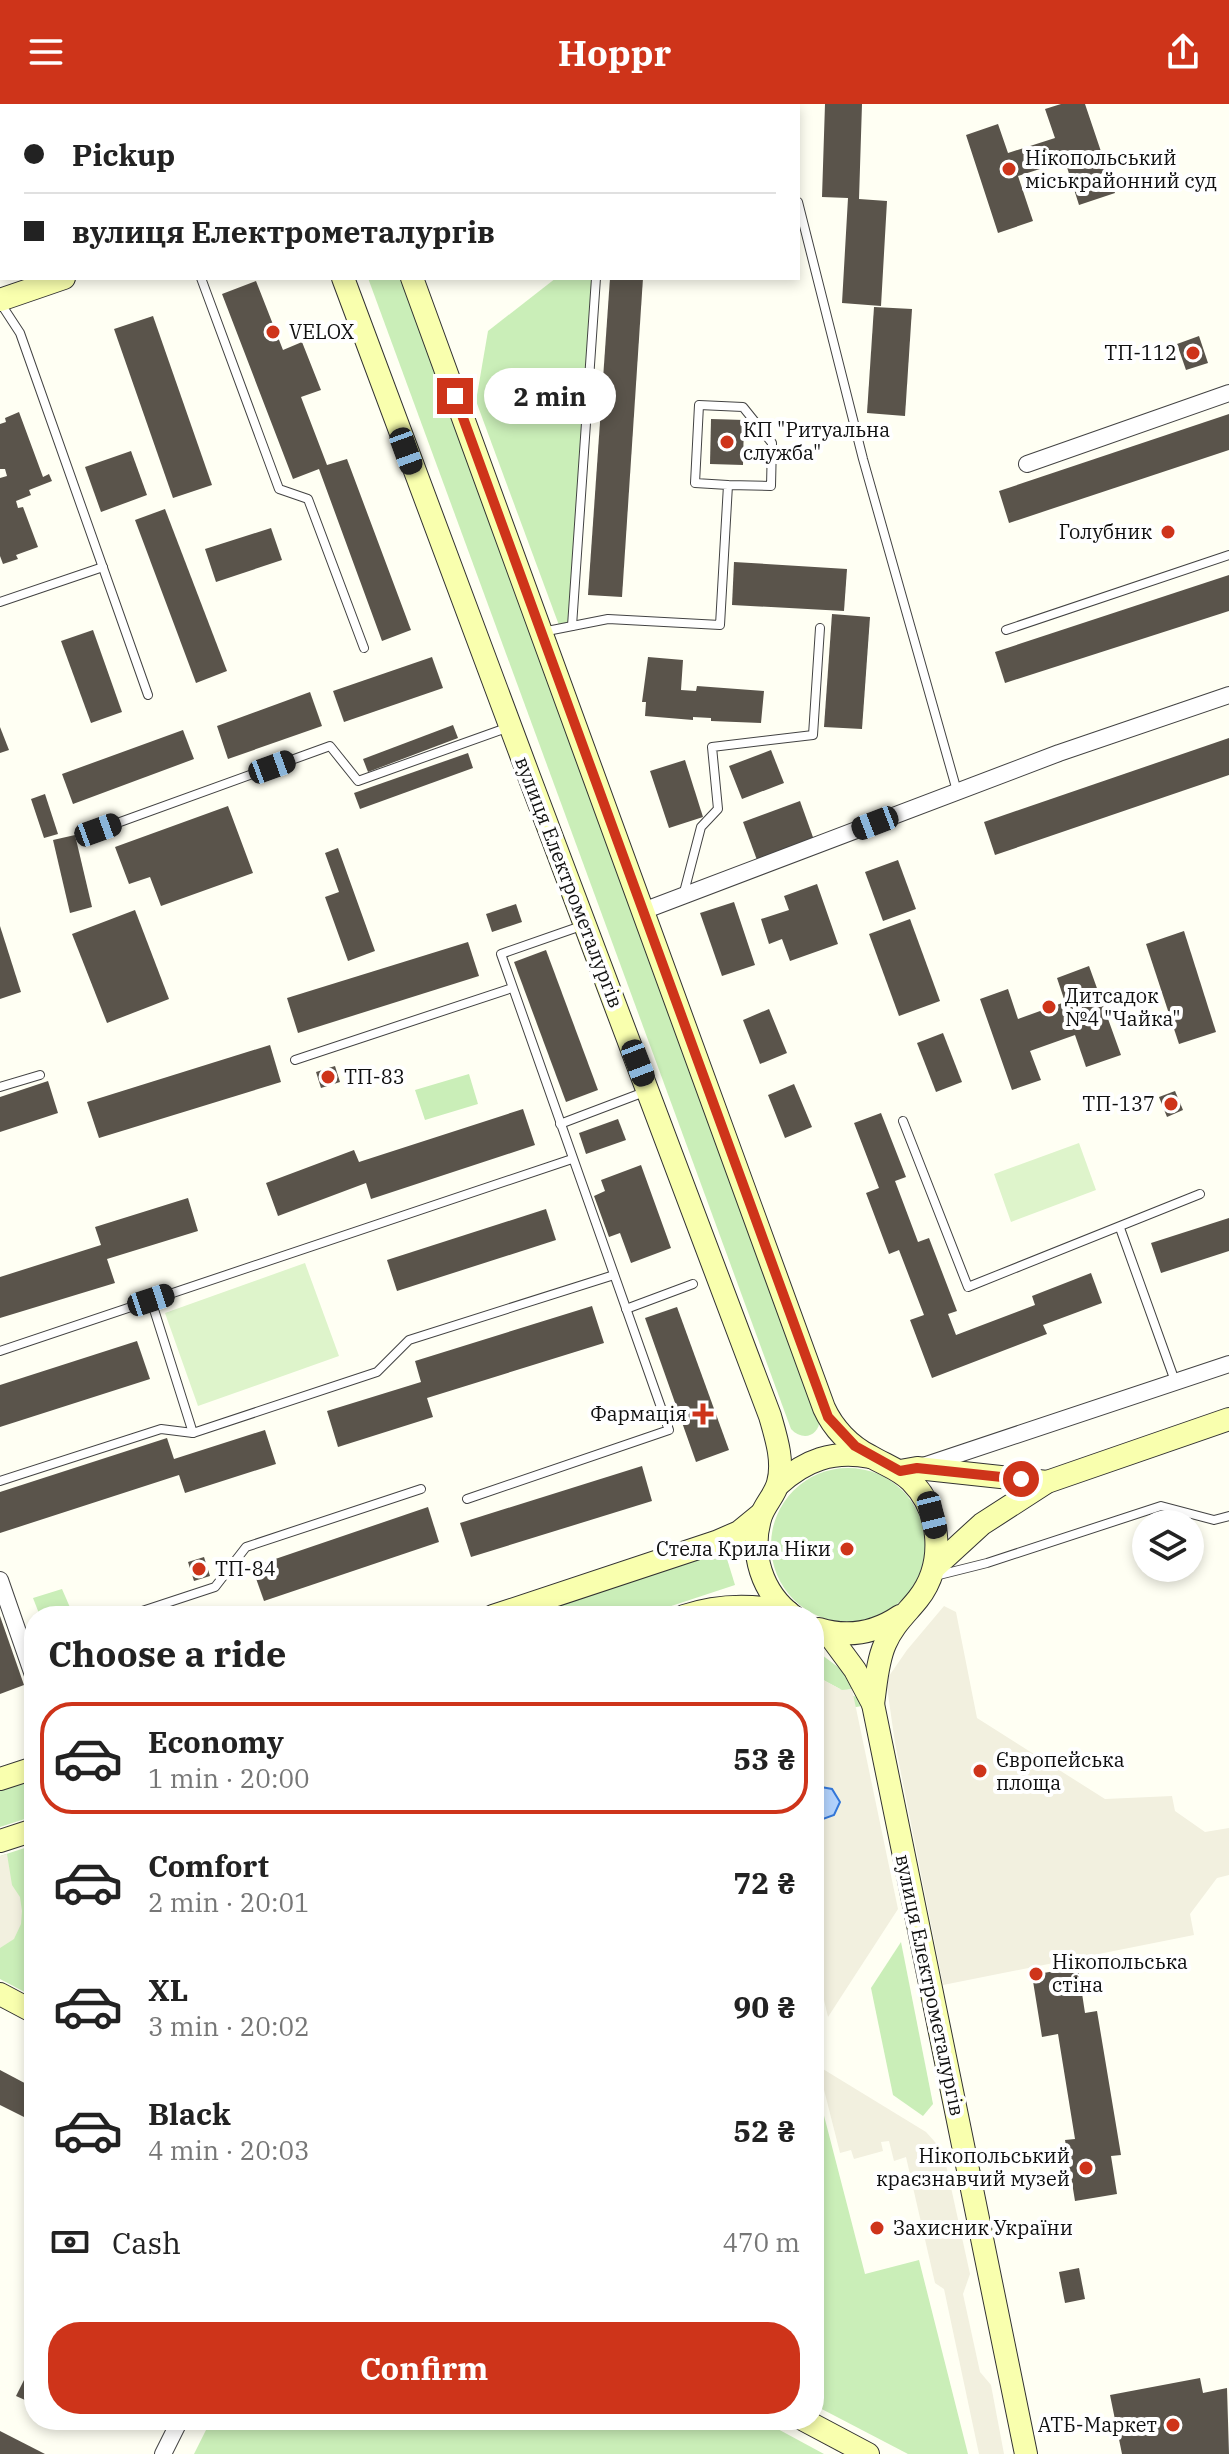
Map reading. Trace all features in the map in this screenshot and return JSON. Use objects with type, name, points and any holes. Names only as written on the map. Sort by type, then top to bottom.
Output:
[{"type":"main road","points":[[0,301],[58,280]]},
{"type":"main road","name":"вулиця Електрометалургів","points":[[344,280],[770,1416],[780,1457],[778,1485]]},
{"type":"main road","points":[[413,280],[824,1408],[835,1427],[871,1457]]},
{"type":"main road","points":[[523,1606],[739,1532],[761,1514],[778,1485],[797,1469],[820,1458],[854,1454],[909,1470],[1047,1482],[1229,1419]]},
{"type":"main road","points":[[909,1470],[925,1498],[936,1532],[932,1573]]},
{"type":"main road","name":"вулиця Електрометалургів","points":[[873,1704],[885,1643],[932,1573],[982,1524],[1047,1482]]},
{"type":"main road","points":[[761,1514],[756,1550],[760,1567],[766,1584],[784,1606]]},
{"type":"main road","points":[[824,1631],[847,1634],[869,1631],[901,1616]]},
{"type":"main road","name":"вулиця Електрометалургів","points":[[824,1635],[855,1670],[873,1704],[1026,2454]]},
{"type":"main road","points":[[0,1779],[24,1771]]},
{"type":"main road","points":[[0,1841],[24,1833]]},
{"type":"main road","points":[[0,1994],[24,2007]]},
{"type":"main road","points":[[823,2430],[868,2454]]},
{"type":"street","points":[[1027,464],[1229,393]]},
{"type":"street","points":[[643,911],[1059,753],[1229,695]]},
{"type":"street","points":[[909,1470],[1229,1364]]},
{"type":"street","points":[[0,1580],[24,1636]]},
{"type":"street","points":[[163,2454],[175,2430]]},
{"type":"lane","points":[[800,210],[863,459],[957,791]]},
{"type":"lane","points":[[202,280],[279,489],[308,499],[364,648]]},
{"type":"lane","points":[[572,626],[596,280]]},
{"type":"lane","points":[[0,301],[20,333],[148,695]]},
{"type":"lane","points":[[699,405],[743,407],[772,443],[771,486],[728,485],[695,483],[699,405]]},
{"type":"lane","points":[[541,632],[608,619],[720,625],[728,485]]},
{"type":"lane","points":[[1006,630],[1229,555]]},
{"type":"lane","points":[[0,602],[103,567]]},
{"type":"lane","points":[[683,896],[701,827],[718,809],[712,747],[813,735],[820,628]]},
{"type":"lane","points":[[98,830],[330,746],[358,781],[510,726]]},
{"type":"lane","points":[[467,1499],[669,1430],[501,954],[586,925]]},
{"type":"lane","points":[[295,1060],[512,988]]},
{"type":"lane","points":[[0,1087],[40,1075]]},
{"type":"lane","points":[[560,1124],[648,1091]]},
{"type":"lane","points":[[903,1121],[968,1287],[1200,1194]]},
{"type":"lane","points":[[0,1351],[572,1159]]},
{"type":"lane","points":[[1120,1228],[1175,1382]]},
{"type":"lane","points":[[0,1481],[161,1429],[193,1433],[377,1372],[409,1340],[614,1275]]},
{"type":"lane","points":[[626,1309],[693,1284]]},
{"type":"lane","points":[[151,1300],[193,1433]]},
{"type":"lane","points":[[157,1606],[215,1587],[246,1547],[421,1489]]},
{"type":"lane","points":[[932,1573],[987,1563],[1161,1506],[1214,1520],[1229,1516]]},
{"type":"green space","points":[[369,280],[402,280],[820,1419],[817,1430],[810,1435],[800,1435],[791,1429]]},
{"type":"green space","points":[[553,280],[596,280],[572,626],[560,628],[476,401],[488,331]]},
{"type":"green space","points":[[469,1074],[478,1104],[425,1120],[415,1090]]},
{"type":"green space","points":[[1079,1143],[1096,1190],[1011,1222],[994,1174]]},
{"type":"green space","points":[[305,1263],[339,1356],[198,1406],[165,1313]]},
{"type":"green space","points":[[833,1469],[863,1469],[891,1481],[912,1502],[924,1530],[924,1560],[912,1588],[891,1609],[863,1621],[833,1621],[824,1618],[824,1606],[802,1606],[784,1588],[772,1560],[772,1530],[784,1502],[805,1481]]},
{"type":"green space","points":[[723,1546],[735,1585],[671,1606],[544,1606]]},
{"type":"green space","points":[[62,1589],[69,1606],[36,1606],[33,1598]]},
{"type":"green space","points":[[824,1656],[846,1673],[852,1689],[842,1691],[873,1704],[845,1709],[840,1689],[824,1680]]},
{"type":"green space","points":[[24,1781],[24,1819],[0,1827],[0,1789]]},
{"type":"green space","points":[[24,1848],[24,1992],[0,1979],[0,1856]]},
{"type":"green space","points":[[901,1942],[933,2104],[923,2116],[893,2095],[871,1988]]},
{"type":"green space","points":[[824,2116],[865,2274],[919,2260],[968,2454],[908,2454],[824,2410]]},
{"type":"green space","points":[[206,2430],[780,2430],[824,2454],[194,2454]]},
{"type":"shaded area","name":"Європейська площа","points":[[944,1606],[956,1612],[977,1718],[1105,1799],[1172,1796],[1175,1811],[1205,1832],[1229,1828],[1229,1875],[1217,1878],[1190,1914],[1194,1935],[943,1985],[895,1743],[887,1687],[889,1676],[907,1650]]},
{"type":"shaded area","points":[[824,1680],[842,1690],[852,1689],[898,1909],[828,2017],[824,2000]]},
{"type":"shaded area","points":[[7,1854],[12,1885],[20,1897],[22,1911],[21,1924],[14,1939],[0,1948],[0,1856]]},
{"type":"shaded area","points":[[824,2070],[926,2132],[943,2151],[970,2274],[963,2294],[980,2372],[991,2385],[1004,2454],[979,2454],[944,2289],[935,2283],[906,2157],[894,2161],[889,2141],[881,2142],[883,2151],[854,2159],[851,2150],[840,2153],[824,2090]]},
{"type":"water","points":[[824,1788],[832,1789],[840,1802],[834,1815],[824,1819]]},
{"type":"building","points":[[825,104],[862,104],[859,199],[887,201],[881,306],[842,303],[848,198],[822,197]]},
{"type":"building","name":"Нікопольський міськрайонний суд","points":[[1061,104],[1085,104],[1115,193],[1079,205],[1065,161],[1018,176],[1033,221],[998,233],[966,135],[998,124],[1008,153],[1055,138],[1045,109]]},
{"type":"building","points":[[610,280],[643,280],[622,597],[588,595]]},
{"type":"building","points":[[256,281],[283,350],[302,342],[321,390],[301,397],[327,465],[347,459],[411,630],[382,641],[319,469],[293,479],[222,294]]},
{"type":"building","points":[[874,307],[912,309],[905,416],[867,413]]},
{"type":"building","points":[[153,316],[212,485],[173,498],[114,329]]},
{"type":"building","name":"ТП-112","points":[[1199,336],[1208,363],[1186,370],[1177,344]]},
{"type":"building","points":[[19,412],[43,477],[49,474],[52,481],[29,490],[31,495],[16,501],[18,508],[23,507],[38,547],[16,555],[18,559],[3,564],[0,556],[0,478],[7,476],[5,469],[0,469],[0,424],[6,422],[5,418]]},
{"type":"building","points":[[1229,414],[1229,450],[1009,523],[999,491]]},
{"type":"building","name":"КП \"Ритуальна служба\"","points":[[711,419],[744,420],[743,465],[710,464]]},
{"type":"building","points":[[131,451],[147,495],[101,512],[85,467]]},
{"type":"building","points":[[165,509],[227,671],[196,683],[135,520]]},
{"type":"building","name":"Голубник","points":[[1171,526],[1175,536],[1165,539],[1161,529]]},
{"type":"building","points":[[271,528],[282,560],[216,582],[205,549]]},
{"type":"building","points":[[734,562],[847,569],[844,611],[732,605]]},
{"type":"building","points":[[1229,575],[1229,611],[1005,683],[995,652]]},
{"type":"building","points":[[832,614],[870,617],[862,729],[824,727]]},
{"type":"building","points":[[93,630],[122,712],[91,723],[61,641]]},
{"type":"building","points":[[432,657],[443,688],[344,722],[333,691]]},
{"type":"building","points":[[648,657],[683,660],[681,690],[696,691],[697,686],[764,691],[761,723],[645,716],[646,702],[642,702]]},
{"type":"building","points":[[310,692],[322,726],[228,759],[217,726]]},
{"type":"building","points":[[453,725],[458,738],[368,772],[363,759]]},
{"type":"building","points":[[0,727],[9,750],[0,753]]},
{"type":"building","points":[[183,730],[194,759],[73,804],[62,774]]},
{"type":"building","points":[[1229,738],[1229,775],[995,855],[984,822]]},
{"type":"building","points":[[771,750],[784,783],[742,799],[729,766]]},
{"type":"building","points":[[468,753],[473,768],[360,809],[354,793]]},
{"type":"building","points":[[685,760],[703,817],[669,828],[650,771]]},
{"type":"building","points":[[45,794],[58,834],[44,838],[31,799]]},
{"type":"building","points":[[800,801],[814,840],[757,860],[743,822]]},
{"type":"building","points":[[228,806],[253,873],[161,906],[150,877],[129,884],[115,847]]},
{"type":"building","points":[[75,835],[92,907],[70,913],[53,840]]},
{"type":"building","points":[[338,848],[375,951],[348,961],[325,897],[339,892],[325,853]]},
{"type":"building","points":[[898,860],[916,909],[883,921],[865,872]]},
{"type":"building","points":[[817,884],[838,944],[790,961],[782,939],[769,944],[761,919],[789,910],[784,896]]},
{"type":"building","points":[[734,902],[755,965],[722,976],[700,913]]},
{"type":"building","points":[[516,904],[522,922],[492,932],[486,914]]},
{"type":"building","points":[[135,910],[169,999],[107,1023],[72,934]]},
{"type":"building","points":[[910,919],[940,1001],[899,1016],[869,934]]},
{"type":"building","points":[[0,926],[21,992],[0,999]]},
{"type":"building","points":[[1184,931],[1216,1032],[1179,1044],[1146,944]]},
{"type":"building","points":[[468,942],[479,976],[298,1033],[287,998]]},
{"type":"building","points":[[546,950],[598,1090],[566,1102],[514,962]]},
{"type":"building","points":[[1089,966],[1121,1055],[1086,1067],[1075,1035],[1030,1051],[1041,1080],[1012,1090],[980,999],[1008,989],[1018,1019],[1065,1002],[1057,978]]},
{"type":"building","points":[[769,1009],[787,1053],[760,1064],[743,1020]]},
{"type":"building","points":[[943,1033],[962,1082],[936,1092],[917,1043]]},
{"type":"building","points":[[270,1045],[281,1082],[99,1138],[87,1102]]},
{"type":"building","name":"ТП-83","points":[[335,1066],[340,1082],[321,1088],[316,1072]]},
{"type":"building","points":[[48,1081],[58,1113],[0,1132],[0,1097]]},
{"type":"building","points":[[794,1084],[812,1127],[785,1138],[768,1095]]},
{"type":"building","name":"ТП-137","points":[[1175,1091],[1183,1110],[1167,1117],[1159,1097]]},
{"type":"building","points":[[523,1109],[535,1145],[371,1199],[366,1183],[278,1216],[266,1183],[354,1150],[359,1162]]},
{"type":"building","points":[[881,1113],[906,1177],[895,1181],[918,1242],[929,1238],[957,1311],[948,1314],[956,1335],[1035,1305],[1032,1296],[1091,1273],[1102,1303],[1043,1325],[1047,1334],[932,1378],[910,1320],[924,1315],[899,1250],[889,1254],[866,1193],[879,1188],[854,1123]]},
{"type":"building","points":[[618,1119],[626,1140],[586,1154],[579,1133]]},
{"type":"building","points":[[641,1165],[671,1248],[631,1263],[620,1233],[609,1237],[594,1196],[605,1191],[601,1180]]},
{"type":"building","points":[[188,1198],[198,1231],[107,1259],[115,1283],[0,1318],[0,1277],[101,1245],[95,1227]]},
{"type":"building","points":[[546,1209],[556,1240],[397,1291],[387,1260]]},
{"type":"building","points":[[1229,1218],[1229,1251],[1161,1273],[1151,1243]]},
{"type":"building","points":[[592,1306],[604,1343],[427,1398],[433,1417],[338,1447],[327,1411],[421,1382],[415,1361]]},
{"type":"building","points":[[677,1307],[729,1450],[696,1462],[645,1318]]},
{"type":"building","points":[[137,1341],[150,1379],[0,1427],[0,1385]]},
{"type":"building","points":[[265,1430],[276,1464],[185,1493],[179,1475],[0,1533],[0,1492],[167,1438],[174,1459]]},
{"type":"building","points":[[642,1466],[652,1501],[471,1557],[460,1523]]},
{"type":"building","points":[[428,1507],[439,1542],[264,1601],[252,1567]]},
{"type":"building","points":[[847,1541],[855,1549],[847,1557],[839,1549]]},
{"type":"building","name":"ТП-84","points":[[204,1557],[210,1576],[194,1581],[188,1562]]},
{"type":"building","points":[[0,1616],[24,1685],[0,1694]]},
{"type":"building","points":[[1078,1967],[1085,2013],[1097,2011],[1121,2155],[1111,2156],[1117,2194],[1075,2201],[1065,2140],[1075,2139],[1058,2034],[1042,2037],[1032,1975]]},
{"type":"building","points":[[0,2070],[24,2083],[24,2117],[0,2105]]},
{"type":"building","points":[[1079,2268],[1085,2299],[1065,2303],[1059,2272]]},
{"type":"building","name":"АТБ-Маркет","points":[[1200,2378],[1203,2393],[1227,2388],[1229,2454],[1122,2454],[1110,2395]]},
{"type":"building","points":[[24,2380],[24,2400],[16,2396]]},
{"type":"building","points":[[0,2431],[45,2454],[0,2454]]},
{"type":"place","name":"Нікопольський міськрайонний суд","points":[[1009,169]]},
{"type":"place","name":"VELOX","points":[[273,332]]},
{"type":"place","name":"ТП-112","points":[[1193,353]]},
{"type":"place","name":"КП \"Ритуальна служба\"","points":[[727,442]]},
{"type":"place","name":"Голубник","points":[[1168,532]]},
{"type":"place","name":"Дитсадок №4 \"Чайка\"","points":[[1049,1007]]},
{"type":"place","name":"ТП-83","points":[[328,1077]]},
{"type":"place","name":"ТП-137","points":[[1171,1104]]},
{"type":"place","name":"Фармація","points":[[703,1414]]},
{"type":"place","name":"Стела Крила Ніки","points":[[847,1549]]},
{"type":"place","name":"ТП-84","points":[[199,1569]]},
{"type":"place","name":"Європейська площа","points":[[980,1771]]},
{"type":"place","name":"Нікопольська стіна","points":[[1036,1974]]},
{"type":"place","name":"Нiкопольський краєзнавчий музей","points":[[1086,2168]]},
{"type":"place","name":"Захисник України","points":[[877,2228]]},
{"type":"place","name":"АТБ-Маркет","points":[[1173,2425]]},
{"type":"route","points":[[455,396],[828,1417],[855,1446],[900,1471],[917,1468],[1021,1479]]}]
